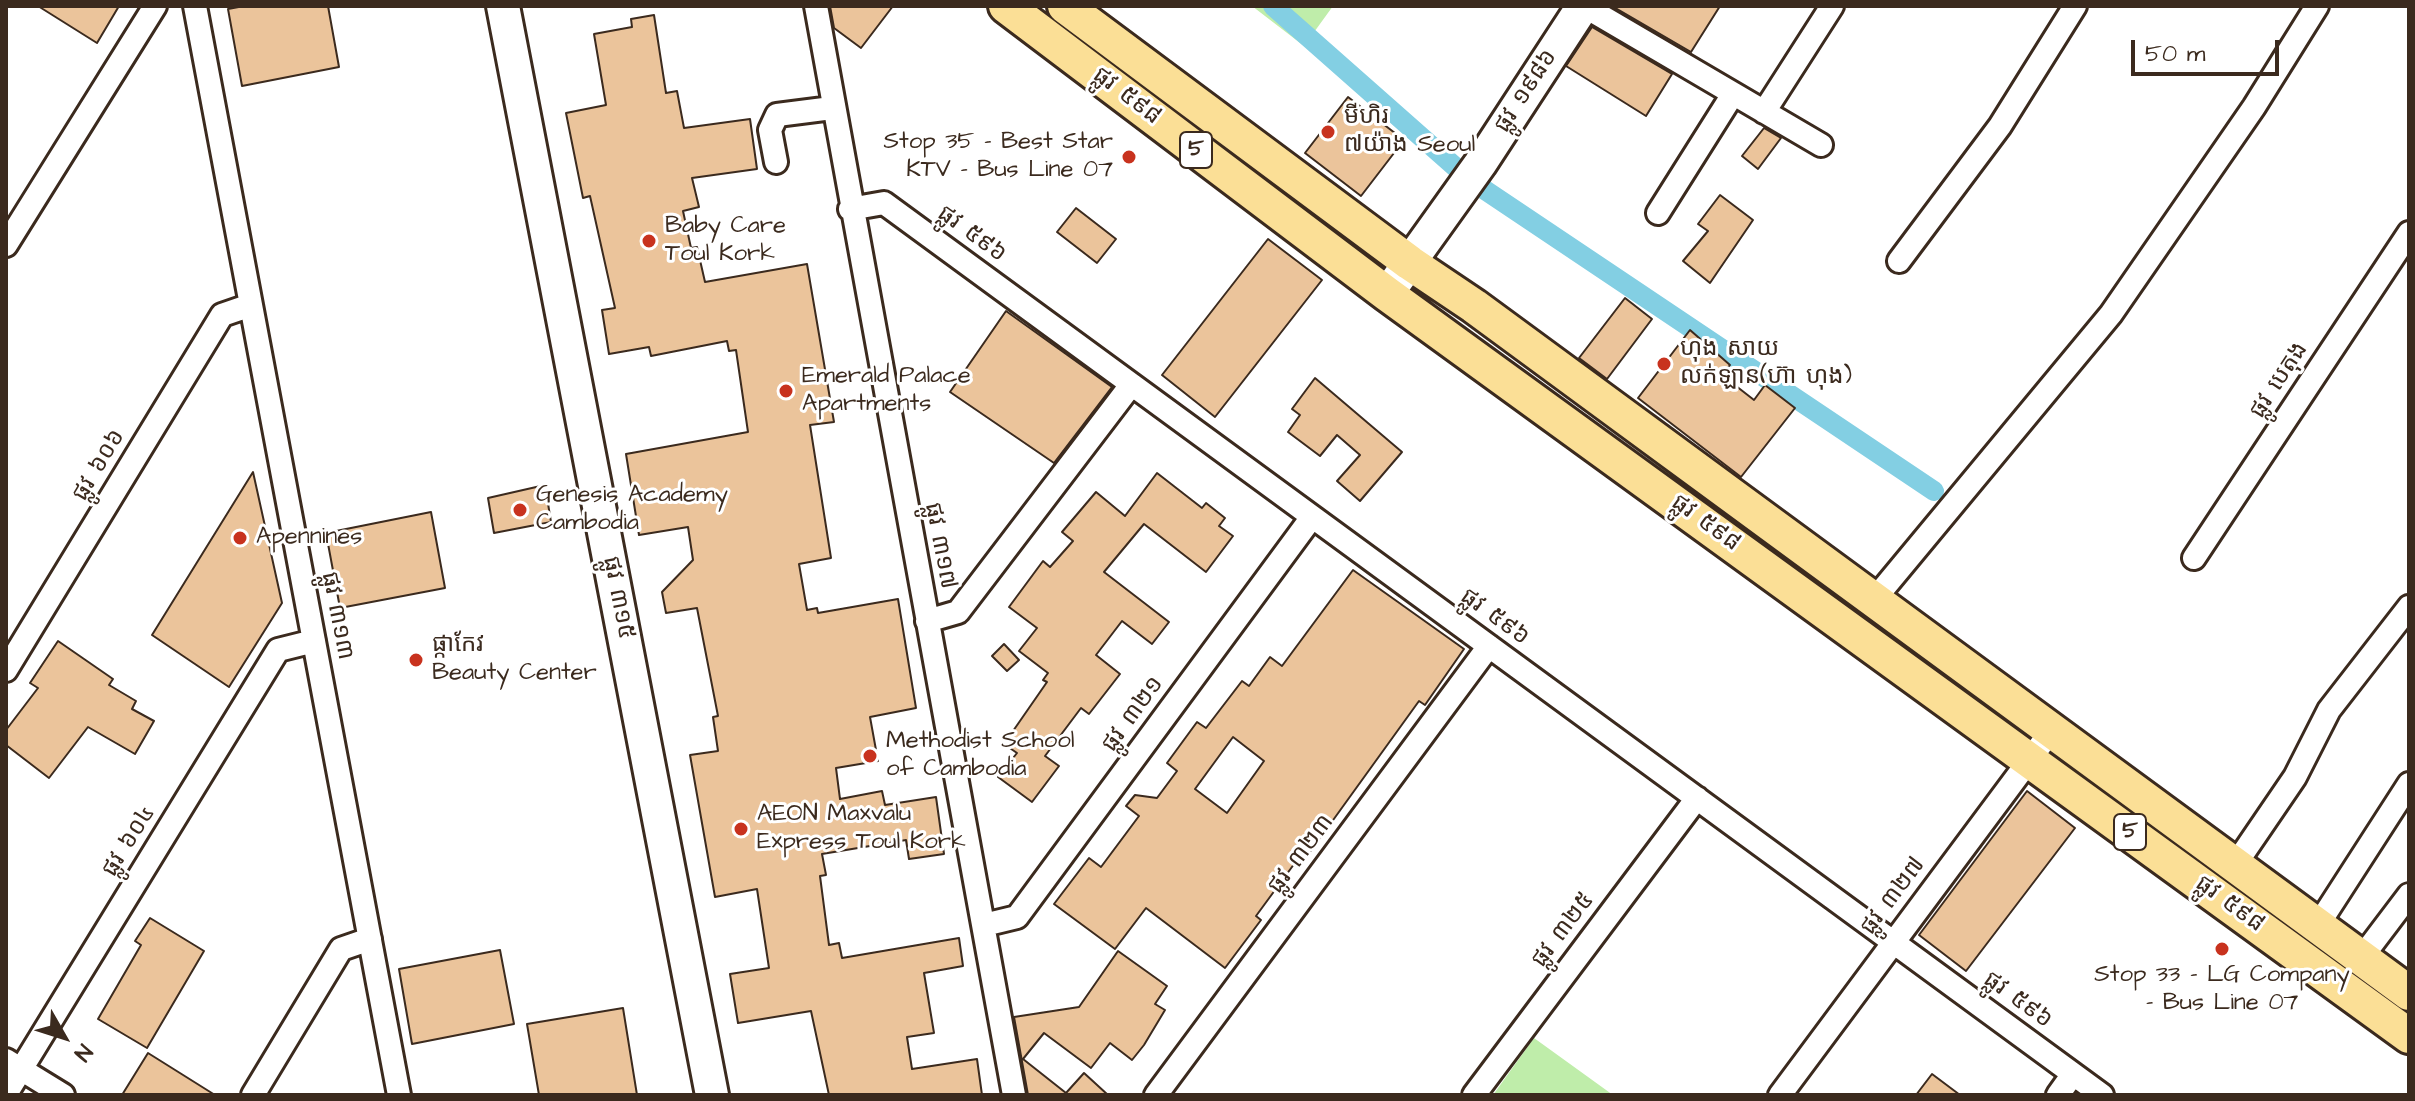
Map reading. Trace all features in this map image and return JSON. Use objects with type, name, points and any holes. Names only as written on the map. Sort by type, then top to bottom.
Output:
[{"type":"main road","name":"ផ្លូវ ៥៩៨","points":[[1006,6],[1387,294],[2409,1036]]},
{"type":"main road","name":"ផ្លូវ ៥៩៨","points":[[1065,6],[1410,263],[1474,306],[2409,993]]},
{"type":"main road","points":[[1213,163],[1237,134]]},
{"type":"street","points":[[6,245],[155,6]]},
{"type":"street","name":"ផ្លូវ ៣១៣","points":[[195,6],[399,1095]]},
{"type":"street","name":"ផ្លូវ ៣១៥","points":[[503,6],[712,1095]]},
{"type":"street","name":"ផ្លូវ ៣១៧","points":[[816,6],[850,209],[1014,1095]]},
{"type":"street","points":[[1583,6],[1821,145]]},
{"type":"street","name":"ផ្លូវ ១៩៨៦","points":[[1387,294],[1480,164],[1583,6]]},
{"type":"street","points":[[1764,112],[1832,6]]},
{"type":"street","points":[[1899,261],[2000,126],[2075,6]]},
{"type":"street","points":[[1873,601],[2111,314],[2254,107],[2317,6]]},
{"type":"street","points":[[1658,213],[1733,94]]},
{"type":"street","points":[[776,162],[770,130],[777,115],[832,108]]},
{"type":"street","name":"ផ្លូវ ៥៩៦","points":[[850,209],[884,203],[2102,1095]]},
{"type":"street","name":"ផ្លូវ បេតុង","points":[[2194,558],[2409,233]]},
{"type":"street","name":"ផ្លូវ ៦០៦","points":[[6,670],[222,315],[251,305]]},
{"type":"street","points":[[927,621],[958,612],[1131,385]]},
{"type":"street","name":"ផ្លូវ ៣២១","points":[[984,925],[1017,917],[1312,517]]},
{"type":"street","points":[[2235,865],[2295,777],[2329,710],[2409,607]]},
{"type":"street","name":"ផ្លូវ ៦០៤","points":[[6,1094],[14,1064],[278,650],[314,641]]},
{"type":"street","name":"ផ្លូវ ៣២៣","points":[[1156,1095],[1489,646]]},
{"type":"street","name":"ផ្លូវ ៣២៧","points":[[1780,1095],[2051,731]]},
{"type":"street","points":[[2318,925],[2409,784]]},
{"type":"street","name":"ផ្លូវ ៣២៥","points":[[1474,1095],[1697,798]]},
{"type":"street","points":[[2362,957],[2409,895]]},
{"type":"street","points":[[253,1095],[341,949],[370,939]]},
{"type":"street","points":[[14,1064],[63,1095]]},
{"type":"street","points":[[2058,1095],[2073,1074]]},
{"type":"green space","points":[[1252,6],[1333,6],[1304,46]]},
{"type":"green space","points":[[1534,1038],[1613,1095],[1493,1095]]},
{"type":"building","points":[[38,6],[119,6],[97,43]]},
{"type":"building","points":[[244,6],[328,6],[339,67],[242,86],[228,9]]},
{"type":"building","points":[[830,6],[893,6],[861,48],[834,28]]},
{"type":"building","points":[[1612,6],[1720,6],[1691,52]]},
{"type":"building","points":[[654,15],[666,93],[677,91],[684,128],[750,119],[757,169],[692,178],[699,207],[683,211],[691,248],[697,247],[705,282],[807,264],[834,422],[810,425],[831,558],[799,564],[807,610],[817,608],[818,613],[898,599],[916,708],[870,717],[878,761],[836,768],[840,799],[882,791],[885,805],[936,797],[944,854],[909,859],[906,840],[822,854],[826,875],[820,876],[829,945],[839,943],[842,958],[959,938],[963,966],[924,973],[934,1033],[907,1037],[912,1069],[977,1059],[982,1095],[829,1095],[811,1011],[738,1023],[730,974],[769,968],[757,889],[715,897],[690,755],[718,751],[713,717],[718,716],[697,608],[666,613],[662,592],[693,560],[688,527],[639,535],[626,454],[748,432],[736,350],[729,351],[727,341],[651,356],[649,347],[609,354],[602,310],[615,308],[590,196],[583,198],[566,113],[606,105],[594,34],[632,27],[631,19]]},
{"type":"building","points":[[1592,27],[1672,74],[1646,116],[1566,66]]},
{"type":"building","points":[[1348,97],[1404,140],[1361,196],[1305,153]]},
{"type":"building","points":[[1764,128],[1781,138],[1758,169],[1742,156]]},
{"type":"building","points":[[1720,195],[1753,220],[1710,283],[1683,261],[1708,231],[1698,224]]},
{"type":"building","points":[[1076,208],[1116,239],[1097,263],[1057,232]]},
{"type":"building","points":[[1268,239],[1322,280],[1215,417],[1162,375]]},
{"type":"building","points":[[1625,298],[1652,319],[1607,379],[1579,358]]},
{"type":"building","points":[[1006,311],[1112,387],[1054,463],[950,392]]},
{"type":"building","points":[[1690,330],[1730,365],[1722,375],[1754,400],[1765,385],[1795,408],[1741,477],[1638,398]]},
{"type":"building","points":[[1315,378],[1402,452],[1360,501],[1337,481],[1360,455],[1337,435],[1320,456],[1288,432],[1300,415],[1292,409]]},
{"type":"building","name":"Apennines","points":[[253,472],[282,603],[229,687],[152,635]]},
{"type":"building","points":[[1157,473],[1202,508],[1206,503],[1225,518],[1219,526],[1233,536],[1206,572],[1144,524],[1104,572],[1169,622],[1152,644],[1122,621],[1096,655],[1120,674],[1089,714],[1081,708],[1045,756],[1059,766],[1032,802],[998,777],[1017,753],[1004,744],[1047,682],[1043,680],[1048,673],[1019,651],[1037,628],[1009,607],[1043,561],[1050,567],[1073,541],[1062,532],[1096,492],[1125,516]]},
{"type":"building","name":"Genesis Academy Cambodia","points":[[545,485],[551,522],[494,533],[488,498]]},
{"type":"building","points":[[431,512],[445,588],[340,608],[326,533]]},
{"type":"building","points":[[1353,570],[1464,649],[1425,705],[1419,701],[1305,859],[1300,856],[1256,916],[1261,920],[1225,968],[1146,908],[1115,949],[1054,904],[1089,858],[1101,867],[1139,816],[1126,806],[1135,795],[1157,798],[1177,771],[1167,763],[1197,722],[1206,728],[1242,681],[1249,686],[1270,657],[1282,666]],"holes":[[[1233,737],[1264,761],[1227,813],[1195,789]]]},
{"type":"building","points":[[58,641],[113,679],[109,685],[136,701],[132,709],[154,721],[135,754],[88,727],[49,778],[6,745],[6,730],[38,688],[30,683]]},
{"type":"building","points":[[1004,644],[1019,660],[1007,671],[992,656]]},
{"type":"building","points":[[2027,791],[2075,828],[1966,971],[1919,935]]},
{"type":"building","points":[[150,918],[204,951],[147,1048],[98,1019],[141,945],[135,941]]},
{"type":"building","points":[[500,950],[514,1024],[412,1044],[399,969]]},
{"type":"building","points":[[1118,951],[1167,986],[1155,1004],[1165,1010],[1144,1045],[1132,1060],[1110,1043],[1091,1068],[1044,1033],[1023,1059],[1066,1093],[1084,1073],[1108,1095],[1028,1095],[1014,1017],[1079,1007]]},
{"type":"building","points":[[623,1008],[637,1095],[539,1095],[527,1024]]},
{"type":"building","points":[[148,1053],[215,1095],[122,1095]]},
{"type":"building","points":[[1932,1074],[1960,1095],[1916,1095]]},
{"type":"waterway","points":[[1273,6],[1470,180],[1934,491]]},
{"type":"place","name":"មីហិរ ៧យ៉ាង Seoul","points":[[1328,132]]},
{"type":"place","name":"Stop 35 - Best Star KTV - Bus Line 07","points":[[1129,157]]},
{"type":"place","name":"Baby Care Toul Kork","points":[[649,241]]},
{"type":"place","name":"ហុង សាយ លក់ឡាន(ហ៊ា ហុង)","points":[[1664,364]]},
{"type":"place","name":"Emerald Palace Apartments","points":[[786,391]]},
{"type":"place","name":"Genesis Academy Cambodia","points":[[520,510]]},
{"type":"place","name":"Apennines","points":[[240,538]]},
{"type":"place","name":"ផ្កាកែវ Beauty Center","points":[[416,660]]},
{"type":"place","name":"Methodist School of Cambodia","points":[[870,756]]},
{"type":"place","name":"AEON Maxvalu Express Toul Kork","points":[[741,829]]},
{"type":"place","name":"Stop 33 - LG Company - Bus Line 07","points":[[2222,949]]}]
